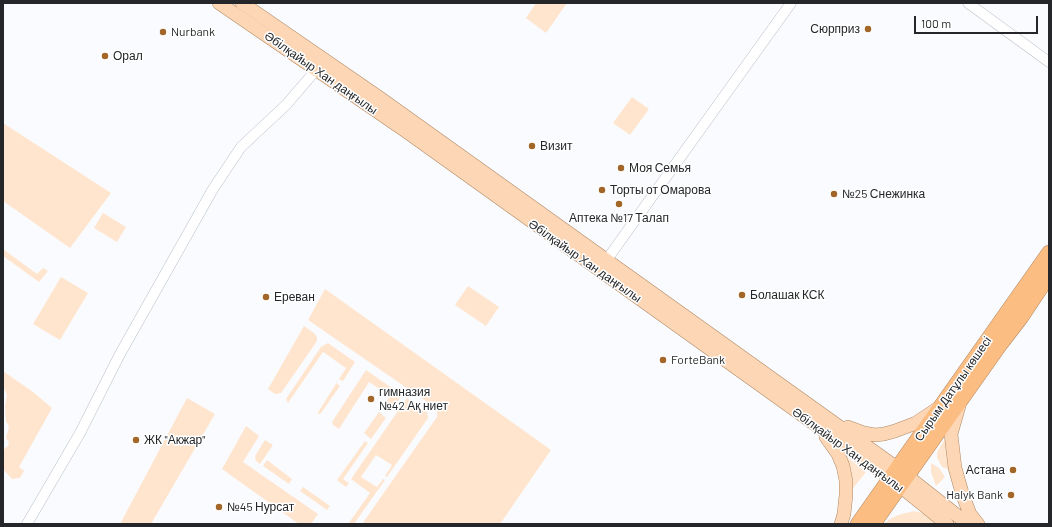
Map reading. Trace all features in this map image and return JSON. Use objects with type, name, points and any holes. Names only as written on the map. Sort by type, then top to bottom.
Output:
[{"type":"highway","name":"Сырым Датұлы көшесі","points":[[873,524],[940,407],[1049,253]]},
{"type":"highway","name":"Сырым Датұлы көшесі","points":[[858,524],[899,477],[960,402],[1049,275]]},
{"type":"main road","name":"Әбілқайыр Хан даңғылы","points":[[219,3],[603,265]]},
{"type":"main road","name":"Әбілқайыр Хан даңғылы","points":[[242,3],[321,57],[603,265],[899,477],[968,524]]},
{"type":"main road","points":[[960,402],[951,434],[956,468],[963,496],[970,514],[978,524]]},
{"type":"main road","points":[[818,419],[876,435],[906,427],[940,407]]},
{"type":"main road","points":[[818,419],[829,441],[838,454],[843,466],[846,481],[846,495],[844,514],[841,524]]},
{"type":"main road","name":"Әбілқайыр Хан даңғылы","points":[[899,477],[947,524]]},
{"type":"street","points":[[603,265],[791,3]]},
{"type":"street","points":[[968,3],[1049,62]]},
{"type":"street","points":[[27,524],[80,433],[120,354],[211,192],[241,147],[286,105],[316,70],[321,57]]},
{"type":"shaded area","points":[[536,3],[567,3],[546,33],[526,18]]},
{"type":"shaded area","points":[[632,97],[649,109],[630,135],[613,123]]},
{"type":"shaded area","points":[[3,123],[111,193],[70,248],[3,201]]},
{"type":"shaded area","points":[[103,213],[126,227],[117,242],[94,228]]},
{"type":"shaded area","points":[[3,249],[37,274],[43,268],[48,271],[39,282],[3,256]]},
{"type":"shaded area","points":[[61,277],[88,293],[60,340],[33,324]]},
{"type":"shaded area","points":[[468,286],[499,307],[486,326],[455,305]]},
{"type":"shaded area","points":[[325,289],[551,450],[500,524],[362,524],[437,417],[437,410],[308,320]]},
{"type":"shaded area","points":[[304,326],[314,333],[317,337],[317,341],[281,393],[275,394],[268,389]]},
{"type":"shaded area","points":[[328,343],[355,362],[343,381],[339,379],[346,368],[323,352],[288,403],[286,399],[321,347]]},
{"type":"shaded area","points":[[366,370],[402,395],[390,412],[383,407],[390,396],[369,382],[339,429],[333,425],[332,422]]},
{"type":"shaded area","points":[[3,371],[33,392],[52,408],[19,467],[24,471],[20,478],[12,479],[3,469],[3,450],[8,446],[9,442],[6,438],[9,427],[6,422],[5,406],[7,395],[3,386]]},
{"type":"shaded area","points":[[336,383],[340,386],[321,413],[317,414]]},
{"type":"shaded area","points":[[187,398],[215,414],[151,524],[120,524]]},
{"type":"shaded area","points":[[407,398],[427,412],[428,418],[387,477],[385,476],[392,465],[376,455],[361,477],[377,487],[383,479],[385,480],[354,524],[348,524],[370,493],[351,479]]},
{"type":"shaded area","points":[[379,412],[386,418],[371,439],[364,433]]},
{"type":"shaded area","points":[[246,426],[259,436],[243,462],[318,514],[311,524],[299,524],[222,469]]},
{"type":"shaded area","points":[[948,434],[950,470],[942,467],[937,458],[937,452]]},
{"type":"shaded area","points":[[265,440],[273,445],[260,464],[256,461],[255,456]]},
{"type":"shaded area","points":[[365,441],[368,443],[343,479],[349,483],[346,487],[337,480]]},
{"type":"shaded area","points":[[843,454],[866,472],[851,491]]},
{"type":"shaded area","points":[[267,460],[292,479],[289,484],[263,466]]},
{"type":"shaded area","points":[[931,463],[939,468],[945,477],[936,486],[931,472]]},
{"type":"shaded area","points":[[303,487],[330,506],[327,510],[300,491]]},
{"type":"shaded area","points":[[914,511],[926,514],[939,524],[884,524],[898,515]]},
{"type":"place","name":"Сюрприз","points":[[868,29]]},
{"type":"place","name":"Nurbank","points":[[163,32]]},
{"type":"place","name":"Орал","points":[[105,56]]},
{"type":"place","name":"Визит","points":[[532,146]]},
{"type":"place","name":"Моя Семья","points":[[621,168]]},
{"type":"place","name":"Торты от Омарова","points":[[602,190]]},
{"type":"place","name":"№25 Снежинка","points":[[834,194]]},
{"type":"place","name":"Аптека №17 Талап","points":[[619,204]]},
{"type":"place","name":"Болашак КСК","points":[[742,295]]},
{"type":"place","name":"Ереван","points":[[266,297]]},
{"type":"place","name":"ForteBank","points":[[663,360]]},
{"type":"place","name":"гимназия №42 Ақ ниет","points":[[371,399]]},
{"type":"place","name":"ЖК \"Акжар\"","points":[[136,440]]},
{"type":"place","name":"Астана","points":[[1013,470]]},
{"type":"place","name":"Halyk Bank","points":[[1011,495]]},
{"type":"place","name":"№45 Нурсат","points":[[219,507]]}]
